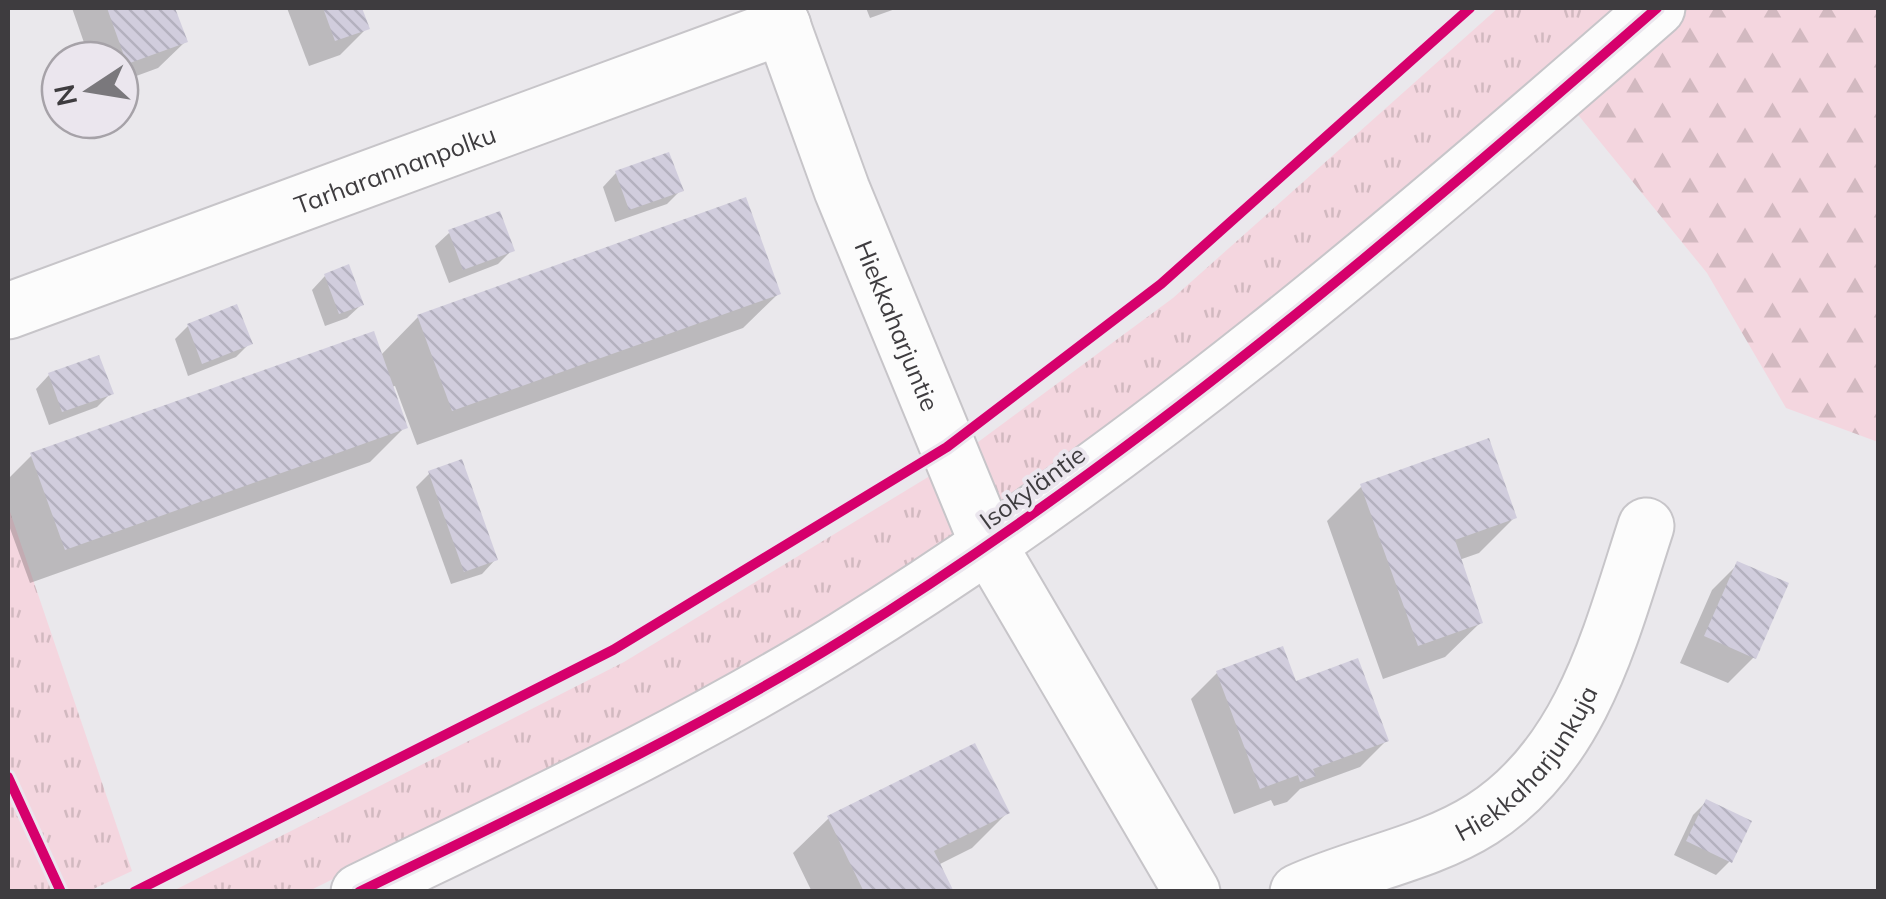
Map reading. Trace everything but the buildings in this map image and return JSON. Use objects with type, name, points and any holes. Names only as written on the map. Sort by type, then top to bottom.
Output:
[{"type":"street","name":"Isokyläntie","points":[[360,892],[668,736],[842,640],[988,544],[1240,359],[1458,182],[1656,8]]},
{"type":"street","name":"Hiekkaharjuntie","points":[[780,17],[842,190],[988,544],[1192,892]]},
{"type":"street","name":"Tarharannanpolku","points":[[8,311],[780,17]]},
{"type":"street","name":"Hiekkaharjunkuja","points":[[1298,892],[1480,820],[1525,786],[1568,732],[1604,654],[1646,526]]},
{"type":"green space","points":[[1498,8],[1616,8],[1312,265],[1000,511],[970,448],[1173,298]]},
{"type":"green space","points":[[1688,8],[1878,8],[1878,442],[1786,408],[1707,273],[1575,111]]},
{"type":"green space","points":[[938,471],[963,533],[830,619],[660,716],[309,891],[171,892],[624,662]]},
{"type":"green space","points":[[8,506],[132,871],[89,891],[8,891]]},
{"type":"cycle path","points":[[134,892],[613,650],[947,447],[1161,284],[1470,8]]},
{"type":"cycle path","points":[[359,892],[726,708],[844,639],[952,569],[1058,496],[1263,340],[1657,8]]},
{"type":"cycle path","points":[[8,777],[61,892]]}]
